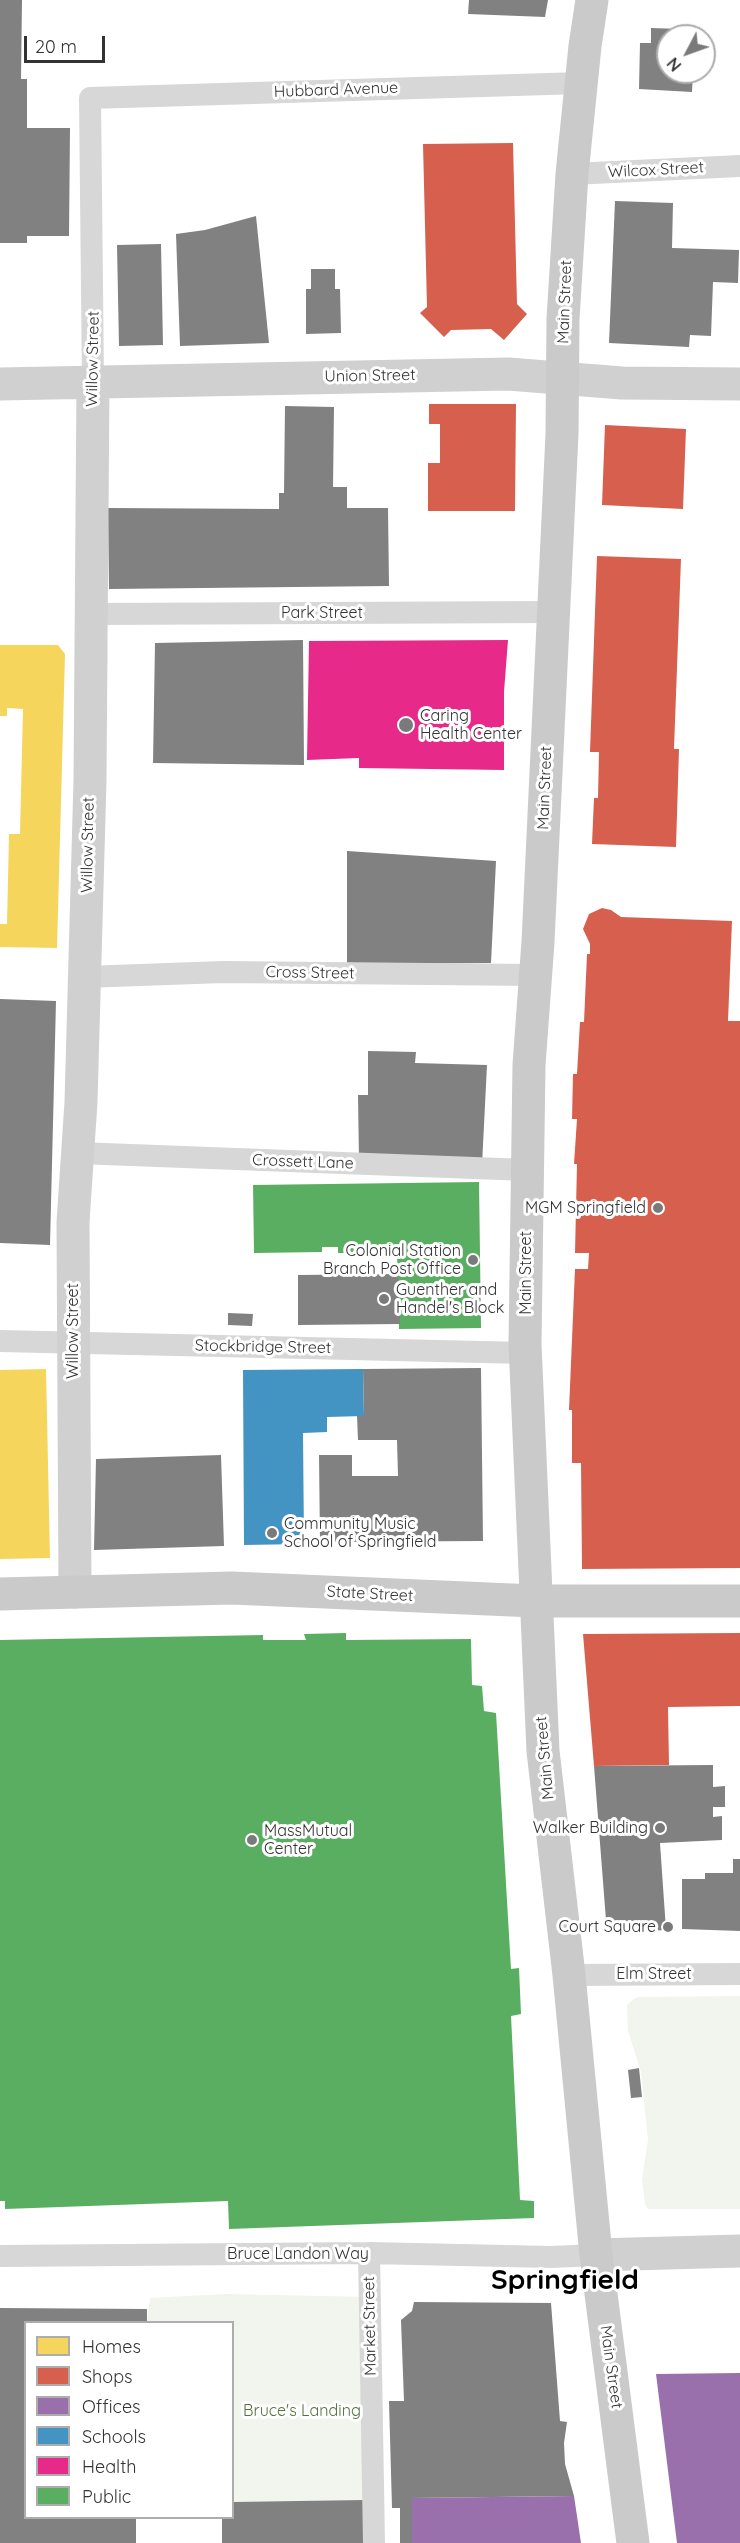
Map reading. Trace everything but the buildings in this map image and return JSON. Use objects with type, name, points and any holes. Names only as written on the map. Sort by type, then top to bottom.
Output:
[{"type":"main road","name":"Main Street","points":[[592,0],[572,174],[564,319],[562,434],[542,855],[529,1065],[525,1353],[543,1751],[569,1975],[596,2255],[633,2543]]},
{"type":"main road","name":"State Street","points":[[0,1594],[232,1588],[535,1601],[740,1601]]},
{"type":"street","name":"Hubbard Avenue","points":[[90,98],[581,83]]},
{"type":"street","name":"Willow Street","points":[[75,1593],[73,1222],[85,977],[92,625],[93,383],[90,98]]},
{"type":"street","name":"Wilcox Street","points":[[572,174],[740,166]]},
{"type":"street","name":"Union Street","points":[[0,384],[508,374],[622,382],[740,384]]},
{"type":"street","name":"Park Street","points":[[92,625],[552,612]]},
{"type":"street","name":"Cross Street","points":[[85,977],[223,972],[534,975]]},
{"type":"street","name":"Crossett Lane","points":[[78,1153],[527,1170]]},
{"type":"street","name":"Stockbridge Street","points":[[0,1341],[525,1353]]},
{"type":"street","name":"Elm Street","points":[[569,1975],[740,1974]]},
{"type":"street","points":[[596,2255],[740,2251]]},
{"type":"street","name":"Bruce Landon Way","points":[[0,2256],[369,2253],[551,2257],[596,2255]]},
{"type":"street","name":"Market Street","points":[[369,2253],[374,2543]]},
{"type":"green space","points":[[740,1996],[740,2209],[648,2209],[645,2204],[642,2180],[648,2139],[641,2072],[628,2031],[627,2005],[640,1997]]},
{"type":"green space","name":"Bruce's Landing","points":[[226,2294],[370,2297],[364,2500],[234,2502],[234,2321],[147,2321],[150,2298]]},
{"type":"place","name":"Caring Health Center","points":[[406,725]]},
{"type":"place","name":"MGM Springfield","points":[[658,1208]]},
{"type":"place","name":"Colonial Station Branch Post Office","points":[[473,1260]]},
{"type":"place","name":"Guenther and Handel's Block","points":[[384,1299]]},
{"type":"place","name":"Community Music School of Springfield","points":[[272,1533]]},
{"type":"place","name":"Walker Building","points":[[660,1828]]},
{"type":"place","name":"MassMutual Center","points":[[252,1840]]},
{"type":"place","name":"Court Square","points":[[668,1927]]},
{"type":"district","name":"Springfield","points":[[565,2281]]}]
